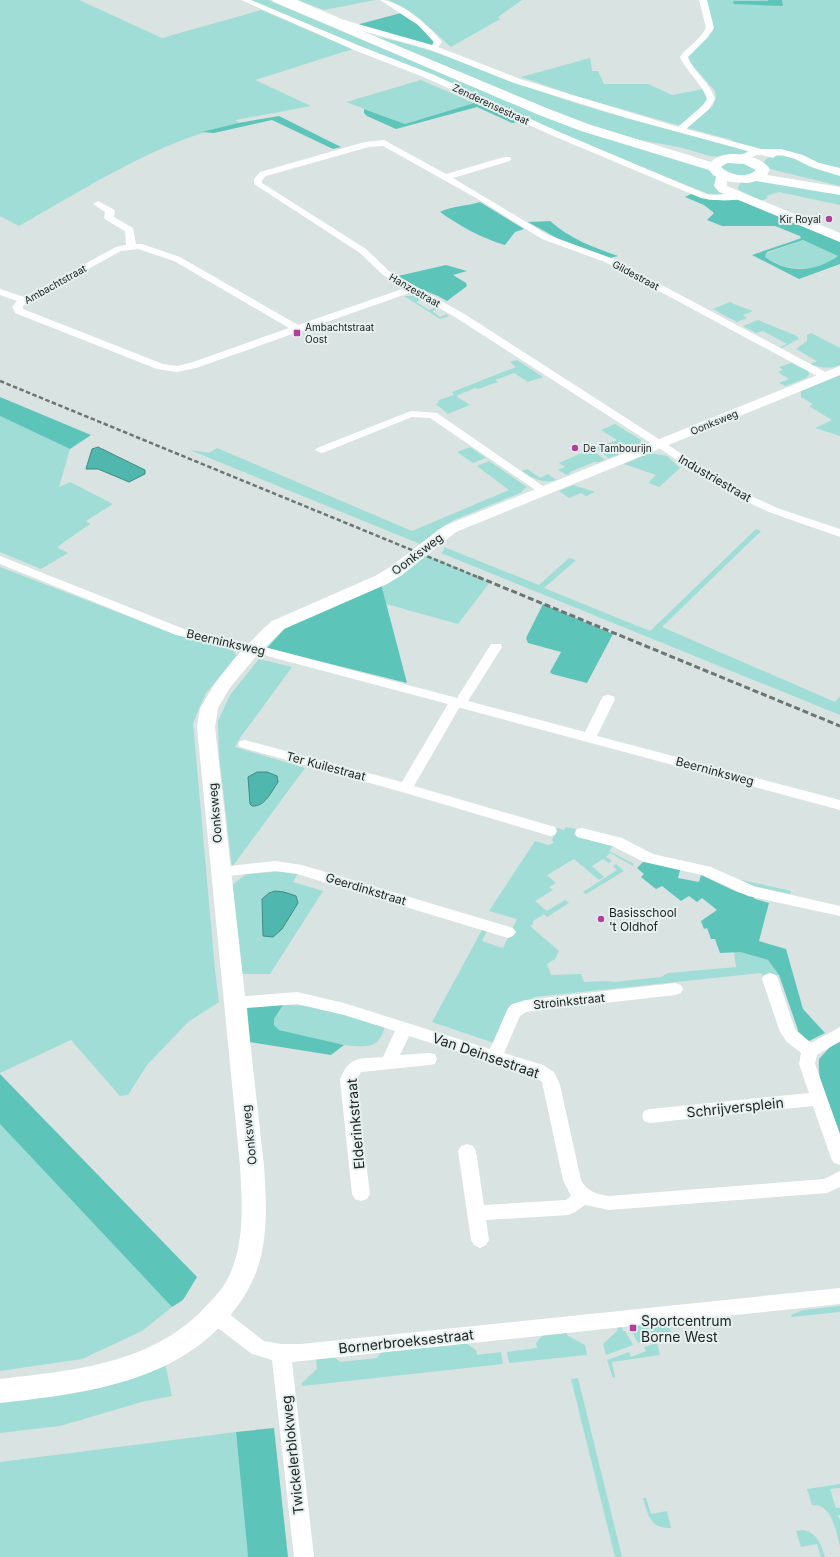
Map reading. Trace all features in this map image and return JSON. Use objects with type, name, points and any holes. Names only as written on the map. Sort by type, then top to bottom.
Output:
[{"type":"main road","name":"Zenderensestraat","points":[[278,0],[544,112],[719,167],[741,179],[759,165]]},
{"type":"main road","points":[[759,165],[781,152],[815,165],[840,172]]},
{"type":"main road","points":[[759,165],[765,157],[773,155],[792,155]]},
{"type":"main road","points":[[840,187],[738,159],[719,167],[720,186],[723,189],[840,238]]},
{"type":"main road","points":[[759,165],[840,191]]},
{"type":"main road","points":[[739,196],[734,187],[741,179]]},
{"type":"main road","name":"Oonksweg","points":[[217,1316],[236,1288],[242,1275],[253,1234],[254,1206],[252,1166],[206,727],[209,707],[220,687],[253,648],[278,625],[381,580],[396,571],[450,529],[840,370]]},
{"type":"main road","points":[[0,1391],[63,1384],[95,1378],[134,1367],[167,1352],[195,1335],[217,1316]]},
{"type":"street","name":"Zenderensestraat","points":[[245,0],[357,48],[429,76],[554,133],[704,196],[714,198],[739,196]]},
{"type":"street","points":[[291,0],[341,22],[434,48],[517,81],[679,130],[759,165]]},
{"type":"street","points":[[384,0],[416,20],[432,34],[438,42],[434,48]]},
{"type":"street","points":[[679,130],[706,107],[711,99],[707,87],[687,65],[684,57],[686,53],[704,38],[710,28],[703,0]]},
{"type":"street","name":"Gildestraat","points":[[368,144],[384,144],[446,177],[545,237],[608,260],[825,376]]},
{"type":"street","name":"Hanzestraat","points":[[368,144],[263,174],[258,178],[258,184],[364,251],[386,273],[462,317],[659,445]]},
{"type":"street","points":[[446,177],[507,159]]},
{"type":"street","points":[[98,204],[110,211],[109,218],[130,230],[132,246]]},
{"type":"street","name":"Ambachtstraat","points":[[297,329],[177,259],[145,247],[132,246],[119,249],[25,300],[17,307],[19,311],[24,314],[161,367],[169,368],[192,366],[412,289]]},
{"type":"street","points":[[0,292],[25,300]]},
{"type":"street","points":[[321,450],[411,414],[433,415],[544,491]]},
{"type":"street","name":"Industriestraat","points":[[659,445],[734,492],[772,510],[840,532]]},
{"type":"street","name":"Beerninksweg","points":[[0,560],[180,632],[253,648],[457,704],[840,805]]},
{"type":"street","points":[[406,788],[457,704],[496,647]]},
{"type":"street","points":[[589,738],[608,699]]},
{"type":"street","name":"Ter Kuilestraat","points":[[245,744],[406,788],[550,831]]},
{"type":"street","points":[[582,833],[617,842],[649,858],[706,872],[753,892],[840,911]]},
{"type":"street","name":"Geerdinkstraat","points":[[220,872],[275,866],[297,869],[508,932]]},
{"type":"street","points":[[770,980],[788,1032],[793,1038],[810,1051]]},
{"type":"street","name":"Stroinkstraat","points":[[494,1057],[514,1012],[518,1008],[675,989]]},
{"type":"street","name":"Van Deinsestraat","points":[[234,1003],[296,998],[344,1009],[537,1070],[548,1076],[552,1085],[572,1180],[576,1189],[583,1197]]},
{"type":"street","points":[[389,1062],[405,1028]]},
{"type":"street","points":[[839,1153],[807,1064],[810,1051],[840,1033]]},
{"type":"street","name":"Elderinkstraat","points":[[361,1194],[348,1080],[350,1072],[357,1066],[429,1059]]},
{"type":"street","name":"Schrijversplein","points":[[650,1116],[819,1099]]},
{"type":"street","points":[[466,1151],[480,1240]]},
{"type":"street","points":[[476,1213],[569,1207],[583,1197],[595,1202],[624,1202],[827,1186],[840,1178]]},
{"type":"street","name":"Bornerbroeksestraat","points":[[217,1316],[260,1348],[281,1353],[301,1353],[840,1296]]},
{"type":"street","name":"Twickelerblokweg","points":[[281,1353],[304,1557]]},
{"type":"shaded area","points":[[0,0],[79,0],[162,38],[261,10],[353,49],[255,80],[311,106],[236,120],[239,123],[209,131],[181,141],[99,180],[19,226],[0,216]]},
{"type":"shaded area","points":[[251,0],[268,0],[504,99],[704,165],[715,175],[727,194],[714,196],[594,148]]},
{"type":"shaded area","points":[[298,0],[375,0],[324,10]]},
{"type":"shaded area","points":[[389,0],[522,0],[498,17],[500,19],[451,47],[431,29]]},
{"type":"shaded area","points":[[707,0],[768,0],[769,1],[733,1],[783,5],[782,0],[840,0],[840,170],[730,142],[732,140],[687,128],[713,106],[716,97],[715,91],[688,60],[687,56],[713,31]]},
{"type":"shaded area","points":[[782,0],[783,6],[734,4],[733,1],[768,1]]},
{"type":"shaded area","points":[[401,13],[418,24],[433,41],[433,45],[356,25]]},
{"type":"shaded area","points":[[367,35],[415,46],[578,104],[747,150],[747,152],[744,155],[721,157],[710,156],[679,147],[634,139],[579,122]]},
{"type":"shaded area","points":[[590,58],[592,71],[598,71],[604,84],[648,84],[672,95],[704,89],[708,101],[681,126],[576,96],[521,77]]},
{"type":"shaded area","points":[[421,80],[474,103],[405,124],[346,102]]},
{"type":"shaded area","points":[[474,103],[519,122],[512,123],[477,107],[396,129],[367,116],[364,113],[364,109],[405,124]]},
{"type":"shaded area","points":[[279,116],[341,147],[333,149],[272,120],[214,133],[202,132],[238,123]]},
{"type":"shaded area","points":[[775,156],[788,156],[840,174],[840,186],[770,169],[763,164],[767,158]]},
{"type":"shaded area","points":[[739,161],[757,170],[750,175],[736,176],[723,173],[719,165],[723,163]]},
{"type":"shaded area","points":[[755,179],[840,192],[840,205],[779,192],[766,196],[768,198],[761,201],[739,190],[738,188],[740,183]]},
{"type":"shaded area","points":[[693,193],[709,200],[740,200],[840,242],[840,264],[799,279],[752,255],[796,240],[801,238],[800,236],[775,226],[722,226],[707,220],[714,213],[704,205],[685,197]],"holes":[[[803,240],[838,256],[821,265],[802,269],[783,266],[765,257],[767,252]]]},
{"type":"shaded area","points":[[480,202],[524,229],[515,232],[505,245],[471,231],[440,212],[449,208]]},
{"type":"shaded area","points":[[550,221],[574,238],[618,256],[610,258],[564,242],[528,222]]},
{"type":"shaded area","points":[[803,240],[839,256],[812,268],[793,268],[783,266],[765,257],[767,253]]},
{"type":"shaded area","points":[[446,265],[467,271],[453,275],[466,283],[467,286],[447,301],[418,288],[398,276]]},
{"type":"shaded area","points":[[404,296],[413,296],[422,299],[416,302],[429,310],[436,307],[438,309],[432,311],[440,317],[447,314],[449,316],[440,319]]},
{"type":"shaded area","points":[[730,302],[753,311],[743,315],[747,318],[737,322],[713,309]]},
{"type":"shaded area","points":[[758,320],[797,336],[799,339],[782,348],[780,347],[787,344],[763,331],[756,333],[743,326]]},
{"type":"shaded area","points":[[811,333],[840,348],[840,365],[825,368],[810,364],[817,361],[796,349],[807,341],[807,335]]},
{"type":"shaded area","points":[[517,360],[543,377],[528,382],[514,373],[495,380],[498,382],[478,389],[475,388],[456,396],[470,405],[448,414],[436,404],[439,403],[439,400],[454,395],[452,392],[516,367],[510,362]]},
{"type":"shaded area","points":[[791,363],[808,371],[809,375],[806,378],[786,386],[779,383],[789,379],[778,372],[783,370],[779,367]]},
{"type":"shaded area","points":[[840,375],[840,436],[815,428],[832,420],[809,406],[813,404],[801,397],[801,391]]},
{"type":"shaded area","points":[[0,397],[91,435],[70,449],[0,416]]},
{"type":"shaded area","points":[[0,416],[70,449],[59,487],[70,482],[113,504],[86,521],[90,524],[57,547],[68,553],[41,569],[0,552]]},
{"type":"shaded area","points":[[615,424],[641,440],[641,443],[634,448],[631,447],[617,452],[618,455],[609,458],[595,448],[617,440],[601,430]]},
{"type":"shaded area","points":[[98,447],[145,470],[145,474],[129,482],[98,469],[86,469],[92,449]]},
{"type":"shaded area","points":[[470,447],[486,458],[473,463],[457,452]]},
{"type":"shaded area","points":[[217,448],[412,531],[509,490],[477,466],[489,461],[527,487],[520,493],[454,520],[420,544],[190,450],[209,453]]},
{"type":"shaded area","points":[[591,449],[605,460],[594,462],[570,472],[569,475],[558,470],[565,467],[559,463]]},
{"type":"shaded area","points":[[649,453],[667,456],[680,468],[659,487],[648,483],[656,475],[624,464]]},
{"type":"shaded area","points":[[527,469],[540,478],[548,474],[556,480],[538,480],[522,471]]},
{"type":"shaded area","points":[[573,485],[595,492],[586,496],[581,493],[569,498],[559,491]]},
{"type":"shaded area","points":[[756,529],[761,531],[662,627],[835,702],[840,696],[840,715],[441,553],[444,550],[444,547],[539,585],[569,558],[576,560],[544,588],[650,631]]},
{"type":"shaded area","points":[[425,554],[490,582],[458,624],[386,604],[381,585]]},
{"type":"shaded area","points":[[0,567],[156,627],[220,644],[232,649],[237,656],[206,693],[193,723],[219,1002],[188,1022],[147,1065],[128,1095],[120,1096],[71,1040],[0,1073]]},
{"type":"shaded area","points":[[381,584],[407,683],[267,648],[287,626]]},
{"type":"shaded area","points":[[543,604],[613,634],[587,683],[552,674],[550,672],[561,652],[528,643],[526,638]]},
{"type":"shaded area","points":[[259,659],[292,667],[235,747],[305,768],[232,867],[219,755],[218,721],[230,695]]},
{"type":"shaded area","points":[[257,772],[267,772],[277,776],[278,782],[261,804],[252,806],[250,804],[248,777]]},
{"type":"shaded area","points":[[566,827],[576,829],[574,835],[614,845],[609,851],[634,864],[633,866],[610,853],[606,857],[612,861],[609,863],[603,859],[592,866],[604,877],[599,880],[574,859],[547,875],[556,883],[549,887],[553,890],[535,901],[547,911],[565,900],[569,903],[547,917],[544,914],[533,921],[533,924],[530,926],[559,951],[555,959],[547,964],[551,975],[581,974],[584,982],[614,982],[661,977],[668,973],[736,967],[734,952],[740,952],[768,960],[779,975],[764,977],[761,973],[534,997],[494,1043],[432,1022],[482,930],[487,931],[482,941],[503,948],[517,919],[489,911],[535,841],[548,845],[554,843],[552,840],[557,828],[564,830]]},
{"type":"shaded area","points":[[644,861],[680,870],[678,878],[699,882],[701,875],[737,892],[769,903],[759,941],[786,949],[803,1009],[825,1033],[809,1041],[795,1034],[798,1030],[779,975],[768,960],[740,952],[720,953],[715,939],[711,939],[707,928],[704,929],[701,921],[717,910],[702,898],[697,902],[689,896],[681,901],[662,886],[656,889],[641,877],[644,874],[637,868]]},
{"type":"shaded area","points":[[616,864],[624,871],[586,894],[583,892],[617,870],[613,866]]},
{"type":"shaded area","points":[[286,871],[298,873],[293,882],[323,891],[270,974],[240,974],[231,886],[246,874]]},
{"type":"shaded area","points":[[742,880],[791,891],[790,894],[741,883]]},
{"type":"shaded area","points":[[275,891],[296,896],[298,903],[282,929],[273,937],[263,936],[262,899],[269,893]]},
{"type":"shaded area","points":[[283,1005],[317,1006],[386,1023],[380,1038],[374,1044],[366,1046],[342,1045],[279,1030],[274,1025],[274,1019]]},
{"type":"shaded area","points":[[283,1005],[274,1019],[274,1025],[279,1030],[344,1045],[331,1055],[250,1042],[247,1006]]},
{"type":"shaded area","points":[[840,1042],[840,1140],[822,1090],[819,1059],[830,1047]]},
{"type":"shaded area","points":[[0,1074],[197,1277],[183,1300],[172,1307],[0,1124]]},
{"type":"shaded area","points":[[0,1124],[172,1307],[142,1331],[82,1359],[0,1371]]},
{"type":"shaded area","points":[[840,1306],[840,1312],[792,1317],[791,1315],[803,1310]]},
{"type":"shaded area","points":[[668,1321],[672,1336],[652,1338],[638,1343],[631,1330],[635,1330],[634,1324]]},
{"type":"shaded area","points":[[621,1325],[623,1331],[625,1331],[633,1345],[606,1355],[603,1344],[617,1331],[618,1326]]},
{"type":"shaded area","points":[[565,1331],[568,1336],[585,1345],[587,1355],[509,1363],[507,1352],[537,1348],[536,1343],[544,1334]]},
{"type":"shaded area","points":[[464,1342],[476,1350],[477,1355],[501,1352],[503,1364],[302,1386],[302,1383],[317,1369],[316,1358],[333,1356],[340,1362],[377,1358],[382,1351]]},
{"type":"shaded area","points":[[657,1343],[660,1355],[612,1362],[615,1377],[613,1378],[607,1360],[629,1352],[631,1357],[646,1351],[644,1347]]},
{"type":"shaded area","points":[[165,1363],[172,1396],[145,1401],[60,1426],[0,1433],[0,1401]]},
{"type":"shaded area","points":[[578,1378],[622,1557],[615,1557],[571,1379]]},
{"type":"shaded area","points":[[274,1428],[288,1557],[248,1557],[236,1432]]},
{"type":"shaded area","points":[[236,1432],[248,1557],[0,1557],[0,1462]]},
{"type":"shaded area","points":[[840,1484],[840,1488],[830,1489],[836,1508],[840,1508],[840,1515],[838,1515],[840,1520],[840,1546],[835,1526],[829,1513],[819,1506],[812,1505],[807,1489]]},
{"type":"shaded area","points":[[643,1498],[646,1498],[651,1514],[667,1511],[671,1528],[658,1526],[651,1520]]},
{"type":"shaded area","points":[[802,1530],[811,1533],[818,1539],[825,1557],[821,1557],[817,1544],[801,1547],[796,1531]]},
{"type":"railway","points":[[0,381],[480,578]]},
{"type":"railway","points":[[478,577],[840,726]]},
{"type":"place","name":"Kir Royal","points":[[829,219]]},
{"type":"place","name":"Ambachtstraat Oost","points":[[297,333]]},
{"type":"place","name":"De Tambourijn","points":[[575,448]]},
{"type":"place","name":"Basisschool 't Oldhof","points":[[601,919]]},
{"type":"place","name":"Sportcentrum Borne West","points":[[633,1328]]}]
